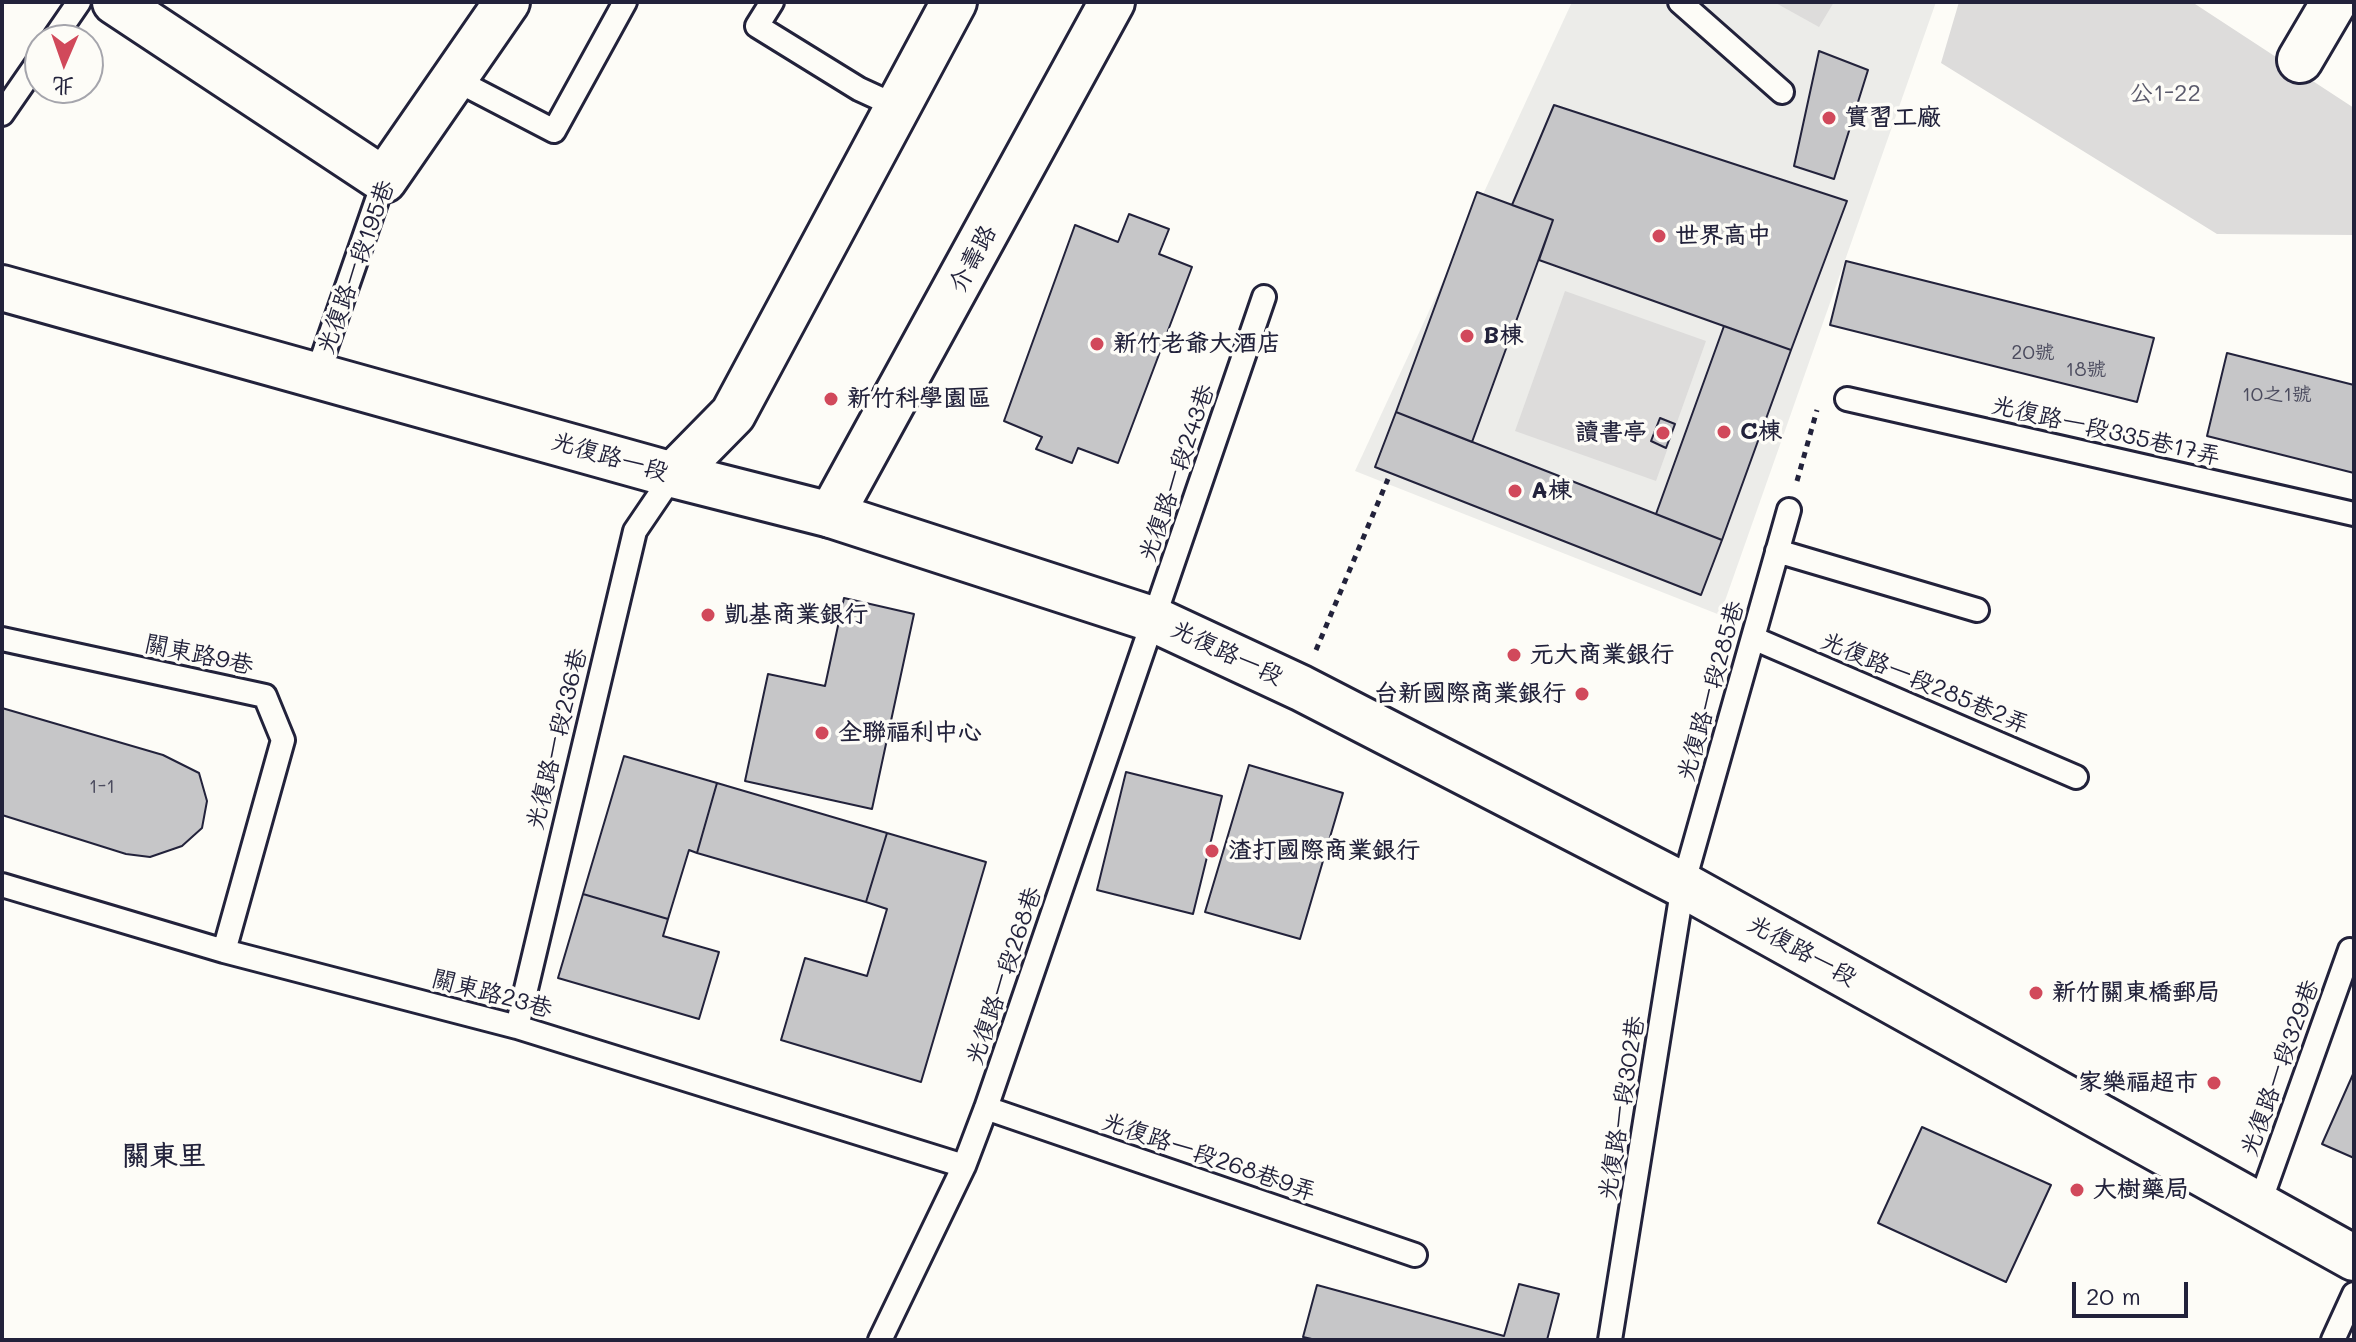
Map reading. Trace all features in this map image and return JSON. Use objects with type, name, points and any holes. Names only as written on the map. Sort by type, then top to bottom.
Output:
[{"type":"main road","points":[[115,2],[384,180]]},
{"type":"main road","name":"光復路一段195巷","points":[[384,180],[507,2]]},
{"type":"main road","points":[[673,475],[733,414],[954,2]]},
{"type":"main road","name":"介壽路","points":[[831,515],[1112,2]]},
{"type":"main road","points":[[2300,60],[2334,2]]},
{"type":"main road","name":"光復路一段","points":[[2,288],[673,475],[831,515],[1120,605],[1301,688],[1683,885],[2354,1258]]},
{"type":"lane","points":[[64,24],[79,2]]},
{"type":"lane","points":[[454,79],[554,131],[625,2]]},
{"type":"lane","points":[[772,2],[757,26],[859,89],[896,106]]},
{"type":"lane","points":[[1680,2],[1782,92]]},
{"type":"lane","points":[[2,114],[24,82]]},
{"type":"lane","name":"光復路一段195巷","points":[[316,376],[384,180]]},
{"type":"lane","name":"光復路一段243巷","points":[[1155,620],[1264,297]]},
{"type":"lane","name":"光復路一段335巷17弄","points":[[1839,404],[2354,514]]},
{"type":"lane","name":"光復路一段236巷","points":[[517,1027],[559,838],[635,531],[673,475]]},
{"type":"lane","name":"光復路一段285巷","points":[[1683,885],[1789,510]]},
{"type":"lane","points":[[1777,551],[1977,610]]},
{"type":"lane","name":"光復路一段268巷","points":[[880,1340],[964,1166],[1138,661],[1155,620]]},
{"type":"lane","name":"光復路一段285巷2弄","points":[[1753,638],[2076,777]]},
{"type":"lane","name":"關東路9巷","points":[[2,639],[265,696],[283,740],[224,951]]},
{"type":"lane","name":"關東路23巷","points":[[2,885],[224,951],[517,1027],[964,1166]]},
{"type":"lane","name":"光復路一段302巷","points":[[1610,1340],[1683,885]]},
{"type":"lane","name":"光復路一段329巷","points":[[2259,1205],[2350,950]]},
{"type":"lane","name":"光復路一段268巷9弄","points":[[986,1108],[1415,1255]]},
{"type":"lane","points":[[2333,1340],[2354,1294]]},
{"type":"path","points":[[1789,510],[1818,407],[1839,404]]},
{"type":"path","points":[[1301,688],[1388,479]]},
{"type":"shaded area","name":"世界高中","points":[[1572,2],[1936,2],[1720,615],[1355,471]]},
{"type":"green space","points":[[1774,2],[1834,2],[1819,27]]},
{"type":"green space","name":"公1-22","points":[[1959,2],[2192,2],[2354,108],[2354,235],[2217,234],[1941,63]]},
{"type":"green space","points":[[1565,291],[1706,341],[1656,481],[1515,431]]},
{"type":"building","name":"實習工廠","points":[[1819,51],[1868,70],[1834,179],[1794,166]]},
{"type":"building","points":[[1554,105],[1847,201],[1791,350],[1539,260],[1553,220],[1512,205]]},
{"type":"building","name":"B棟","points":[[1477,192],[1553,220],[1472,442],[1396,412]]},
{"type":"building","name":"新竹老爺大酒店","points":[[1129,214],[1169,229],[1159,254],[1192,267],[1118,463],[1078,448],[1072,463],[1036,449],[1042,437],[1004,421],[1075,225],[1118,242]]},
{"type":"building","points":[[1846,261],[2154,338],[2137,402],[1830,325]]},
{"type":"building","name":"C棟","points":[[1724,326],[1791,350],[1722,540],[1656,514]]},
{"type":"building","points":[[2227,353],[2354,385],[2354,473],[2207,436]]},
{"type":"building","name":"A棟","points":[[1396,412],[1722,540],[1701,595],[1375,467]]},
{"type":"building","name":"讀書亭","points":[[1660,418],[1675,424],[1666,448],[1651,441]]},
{"type":"building","name":"全聯福利中心","points":[[844,598],[914,614],[872,809],[745,781],[768,674],[825,686]]},
{"type":"building","points":[[2,708],[163,755],[199,773],[207,801],[202,828],[182,846],[150,857],[126,854],[2,815]]},
{"type":"building","points":[[624,756],[717,783],[697,853],[689,850],[668,919],[583,894]]},
{"type":"building","points":[[1249,765],[1343,793],[1300,939],[1205,912]]},
{"type":"building","points":[[1126,772],[1222,796],[1193,914],[1097,890]]},
{"type":"building","points":[[717,783],[887,833],[866,902],[697,853]]},
{"type":"building","points":[[887,833],[986,862],[921,1082],[781,1040],[805,958],[867,976],[887,909],[866,902]]},
{"type":"building","points":[[583,894],[668,919],[663,936],[719,952],[699,1019],[558,978]]},
{"type":"building","points":[[2354,1072],[2354,1158],[2322,1144]]},
{"type":"building","points":[[1922,1127],[2051,1185],[2006,1282],[1878,1223]]},
{"type":"building","points":[[1519,1284],[1559,1294],[1547,1340],[1316,1340],[1303,1337],[1317,1285],[1504,1336]]},
{"type":"place","name":"實習工廠","points":[[1829,118]]},
{"type":"place","name":"世界高中","points":[[1659,236]]},
{"type":"place","name":"B棟","points":[[1467,336]]},
{"type":"place","name":"新竹老爺大酒店","points":[[1097,344]]},
{"type":"place","name":"新竹科學園區","points":[[831,399]]},
{"type":"place","name":"C棟","points":[[1724,432]]},
{"type":"place","name":"讀書亭","points":[[1663,433]]},
{"type":"place","name":"A棟","points":[[1515,491]]},
{"type":"place","name":"凱基商業銀行","points":[[708,615]]},
{"type":"place","name":"元大商業銀行","points":[[1514,655]]},
{"type":"place","name":"台新國際商業銀行","points":[[1582,694]]},
{"type":"place","name":"全聯福利中心","points":[[822,733]]},
{"type":"place","name":"渣打國際商業銀行","points":[[1212,851]]},
{"type":"place","name":"新竹關東橋郵局","points":[[2036,993]]},
{"type":"place","name":"家樂福超市","points":[[2214,1083]]},
{"type":"place","name":"大樹藥局","points":[[2077,1190]]},
{"type":"district","name":"關東里","points":[[164,1156]]}]
